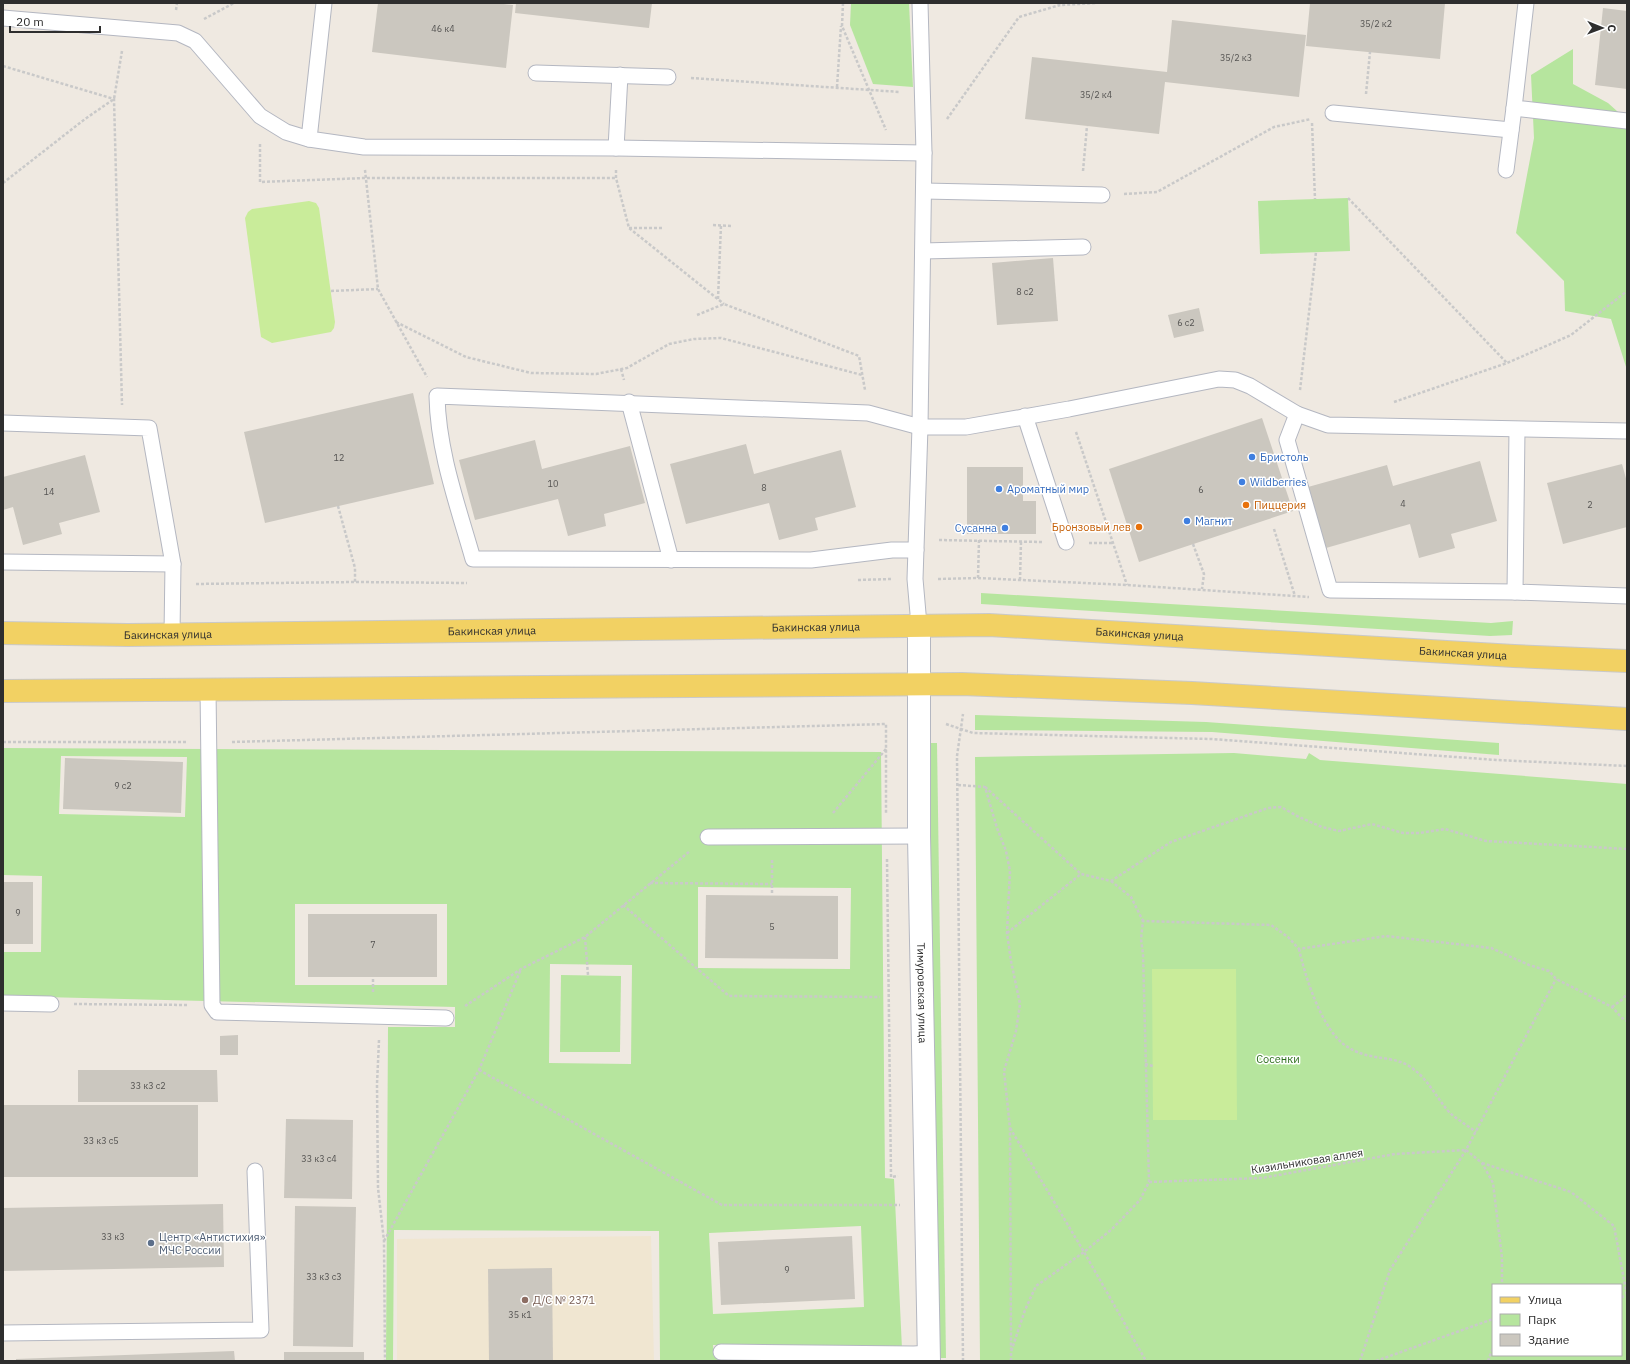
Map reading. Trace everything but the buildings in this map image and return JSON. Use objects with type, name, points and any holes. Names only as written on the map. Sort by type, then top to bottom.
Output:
[{"type":"main road","name":"Бакинская улица","points":[[3,633],[172,634],[990,625],[1062,628],[1506,656],[1627,661]]},
{"type":"main road","points":[[3,691],[962,684],[1192,693],[1627,719]]},
{"type":"street","name":"Тимуровская улица","points":[[919,625],[919,836],[929,1357]]},
{"type":"lane","points":[[309,139],[324,3]]},
{"type":"lane","points":[[919,625],[915,579],[920,427],[924,191],[920,3]]},
{"type":"lane","points":[[1506,170],[1526,3]]},
{"type":"lane","points":[[3,18],[178,33],[195,41],[260,116],[286,132],[309,139],[364,147],[616,148],[924,153]]},
{"type":"lane","points":[[536,73],[668,77]]},
{"type":"lane","points":[[616,148],[620,75]]},
{"type":"lane","points":[[1514,108],[1627,121]]},
{"type":"lane","points":[[1333,113],[1511,130]]},
{"type":"lane","points":[[924,191],[1102,195]]},
{"type":"lane","points":[[923,251],[1083,247]]},
{"type":"lane","points":[[916,544],[892,550],[811,560],[474,559],[446,465],[437,420],[437,396],[868,412],[920,427],[966,427],[1069,409],[1219,378],[1235,380],[1250,386],[1297,414],[1328,425],[1516,430],[1627,431]]},
{"type":"lane","points":[[629,402],[671,560]]},
{"type":"lane","points":[[1297,414],[1287,440],[1330,590],[1515,592],[1627,596]]},
{"type":"lane","points":[[1025,416],[1066,542]]},
{"type":"lane","points":[[3,423],[149,428],[173,564],[172,634]]},
{"type":"lane","points":[[1515,592],[1516,430]]},
{"type":"lane","points":[[3,562],[173,564]]},
{"type":"lane","points":[[208,689],[212,1005],[217,1012],[446,1018]]},
{"type":"lane","points":[[708,837],[919,836]]},
{"type":"lane","points":[[3,1003],[52,1004]]},
{"type":"lane","points":[[3,1333],[261,1330],[255,1171]]},
{"type":"lane","points":[[721,1352],[914,1354],[929,1357]]},
{"type":"path","points":[[178,33],[234,3]]},
{"type":"path","points":[[837,87],[843,3]]},
{"type":"path","points":[[924,153],[1019,16],[1059,4],[1096,3]]},
{"type":"path","points":[[842,26],[896,152]]},
{"type":"path","points":[[123,427],[114,99],[125,29]]},
{"type":"path","points":[[1363,116],[1370,52]]},
{"type":"path","points":[[3,66],[114,99]]},
{"type":"path","points":[[668,77],[922,93]]},
{"type":"path","points":[[3,183],[85,119],[114,99]]},
{"type":"path","points":[[260,116],[260,182],[365,178],[616,178]]},
{"type":"path","points":[[1102,195],[1157,192],[1274,127],[1312,119],[1315,199]]},
{"type":"path","points":[[1080,195],[1087,126]]},
{"type":"path","points":[[364,147],[365,178],[378,289],[437,396]]},
{"type":"path","points":[[616,148],[616,178],[629,228],[724,304],[859,356],[868,412]]},
{"type":"path","points":[[1348,198],[1507,363]]},
{"type":"path","points":[[713,225],[733,226]]},
{"type":"path","points":[[718,299],[721,225]]},
{"type":"path","points":[[629,228],[664,228]]},
{"type":"path","points":[[1297,414],[1316,252]]},
{"type":"path","points":[[331,291],[378,289]]},
{"type":"path","points":[[1387,404],[1507,363],[1571,335],[1627,291]]},
{"type":"path","points":[[697,315],[724,304]]},
{"type":"path","points":[[396,322],[466,357],[531,373],[596,374],[627,368],[669,344],[694,338],[721,338],[862,375]]},
{"type":"path","points":[[1069,409],[1127,585]]},
{"type":"path","points":[[338,506],[355,568],[355,582]]},
{"type":"path","points":[[1274,529],[1295,596]]},
{"type":"path","points":[[916,544],[979,540],[1113,543]]},
{"type":"path","points":[[978,578],[979,540]]},
{"type":"path","points":[[1020,580],[1021,541]]},
{"type":"path","points":[[1193,544],[1204,574],[1202,589]]},
{"type":"path","points":[[852,580],[978,578],[1202,589],[1310,597]]},
{"type":"path","points":[[173,584],[355,582],[473,583]]},
{"type":"path","points":[[963,714],[957,756],[963,1361]]},
{"type":"path","points":[[3,742],[209,742],[886,724],[886,836],[891,1177],[904,1176]]},
{"type":"path","points":[[949,724],[961,730],[973,733],[1212,739],[1496,760],[1627,766]]},
{"type":"path","points":[[814,837],[886,749]]},
{"type":"path","points":[[958,785],[985,787],[1081,874],[1111,881],[1131,897],[1143,921],[1141,940],[1143,954],[1149,1182],[1140,1200],[1112,1229],[1084,1252],[1036,1286],[1025,1310],[1011,1352]]},
{"type":"path","points":[[985,787],[1006,852],[1010,871],[1007,933],[1020,1004],[1016,1032],[1004,1071],[1010,1128],[1011,1361]]},
{"type":"path","points":[[1111,881],[1171,842],[1268,808],[1281,807],[1316,824],[1339,831],[1372,824],[1403,833],[1420,833],[1445,829],[1486,842],[1627,849]]},
{"type":"path","points":[[446,1018],[521,969],[585,937],[708,837]]},
{"type":"path","points":[[772,837],[772,895]]},
{"type":"path","points":[[1007,933],[1081,874]]},
{"type":"path","points":[[650,883],[772,884]]},
{"type":"path","points":[[623,905],[729,996],[880,997]]},
{"type":"path","points":[[1143,921],[1271,925],[1288,937],[1299,949],[1305,976],[1331,1029],[1341,1042],[1360,1053],[1390,1059],[1408,1066],[1424,1077],[1450,1112],[1476,1132]]},
{"type":"path","points":[[1299,949],[1386,936],[1492,948],[1529,965],[1549,971],[1556,979],[1612,1007],[1622,1018],[1627,1021]]},
{"type":"path","points":[[585,937],[588,975]]},
{"type":"path","points":[[384,1241],[478,1070],[521,969]]},
{"type":"path","points":[[1360,1361],[1390,1270],[1466,1150],[1556,979]]},
{"type":"path","points":[[1612,1007],[1627,994]]},
{"type":"path","points":[[52,1004],[212,1005]]},
{"type":"path","points":[[380,1016],[377,1084],[378,1188],[384,1241],[385,1361]]},
{"type":"path","points":[[1145,1064],[1153,1066]]},
{"type":"path","points":[[478,1070],[722,1205],[904,1206]]},
{"type":"path","points":[[1010,1128],[1084,1252],[1146,1361]]},
{"type":"path","points":[[1466,1150],[1482,1163],[1571,1192],[1614,1226],[1627,1296]]},
{"type":"path","name":"Кизильниковая аллея","points":[[1149,1182],[1262,1178],[1395,1154],[1466,1150]]},
{"type":"path","points":[[1482,1163],[1493,1183],[1502,1258],[1502,1284]]},
{"type":"path","points":[[1376,1361],[1492,1319]]},
{"type":"path","points":[[1488,1361],[1492,1351]]},
{"type":"shaded area","name":"Д/C № 2371","points":[[651,1236],[654,1361],[397,1361],[397,1239]]},
{"type":"green space","points":[[851,3],[909,3],[913,87],[873,84],[850,25]]},
{"type":"green space","points":[[1573,49],[1573,84],[1608,103],[1627,120],[1627,370],[1611,319],[1565,311],[1564,281],[1516,233],[1534,138],[1531,75]]},
{"type":"green space","points":[[1348,198],[1350,251],[1260,254],[1258,201]]},
{"type":"green space","points":[[309,201],[316,203],[319,208],[335,322],[334,328],[331,332],[272,343],[261,337],[245,218],[248,212],[252,209]]},
{"type":"green space","points":[[981,593],[1491,623],[1513,621],[1512,635],[1490,636],[981,604]]},
{"type":"green space","points":[[975,715],[1206,722],[1499,743],[1499,755],[1212,732],[975,730]]},
{"type":"green space","points":[[929,743],[937,743],[946,1358],[937,1358]]},
{"type":"green space","points":[[3,748],[881,752],[885,1178],[894,1179],[902,1349],[713,1345],[714,1357],[804,1358],[804,1361],[660,1361],[659,1231],[394,1230],[393,1361],[386,1361],[388,1027],[455,1027],[455,1007],[3,996],[3,952],[41,952],[42,876],[3,875]],"holes":[[[61,756],[187,757],[185,817],[59,814]],[[698,887],[851,888],[850,969],[698,968]],[[295,904],[447,904],[447,985],[295,985]],[[550,964],[632,965],[631,1064],[549,1063]],[[861,1226],[864,1307],[713,1314],[709,1233]]]},
{"type":"green space","name":"Сосенки","points":[[1234,753],[1306,759],[1309,753],[1320,760],[1627,784],[1627,1361],[980,1361],[975,757]]},
{"type":"green space","points":[[1152,969],[1236,969],[1237,1120],[1153,1120]]},
{"type":"green space","points":[[561,975],[621,976],[620,1052],[560,1052]]},
{"type":"place","name":"Бристоль","points":[[1252,457]]},
{"type":"place","name":"Wildberries","points":[[1242,482]]},
{"type":"place","name":"Ароматный мир","points":[[999,489]]},
{"type":"place","name":"Пиццерия","points":[[1246,505]]},
{"type":"place","name":"Магнит","points":[[1187,521]]},
{"type":"place","name":"Бронзовый лев","points":[[1139,527]]},
{"type":"place","name":"Сусанна","points":[[1005,528]]},
{"type":"place","name":"Центр «Антистихия» МЧС России","points":[[151,1243]]},
{"type":"place","name":"Д/C № 2371","points":[[525,1300]]}]
